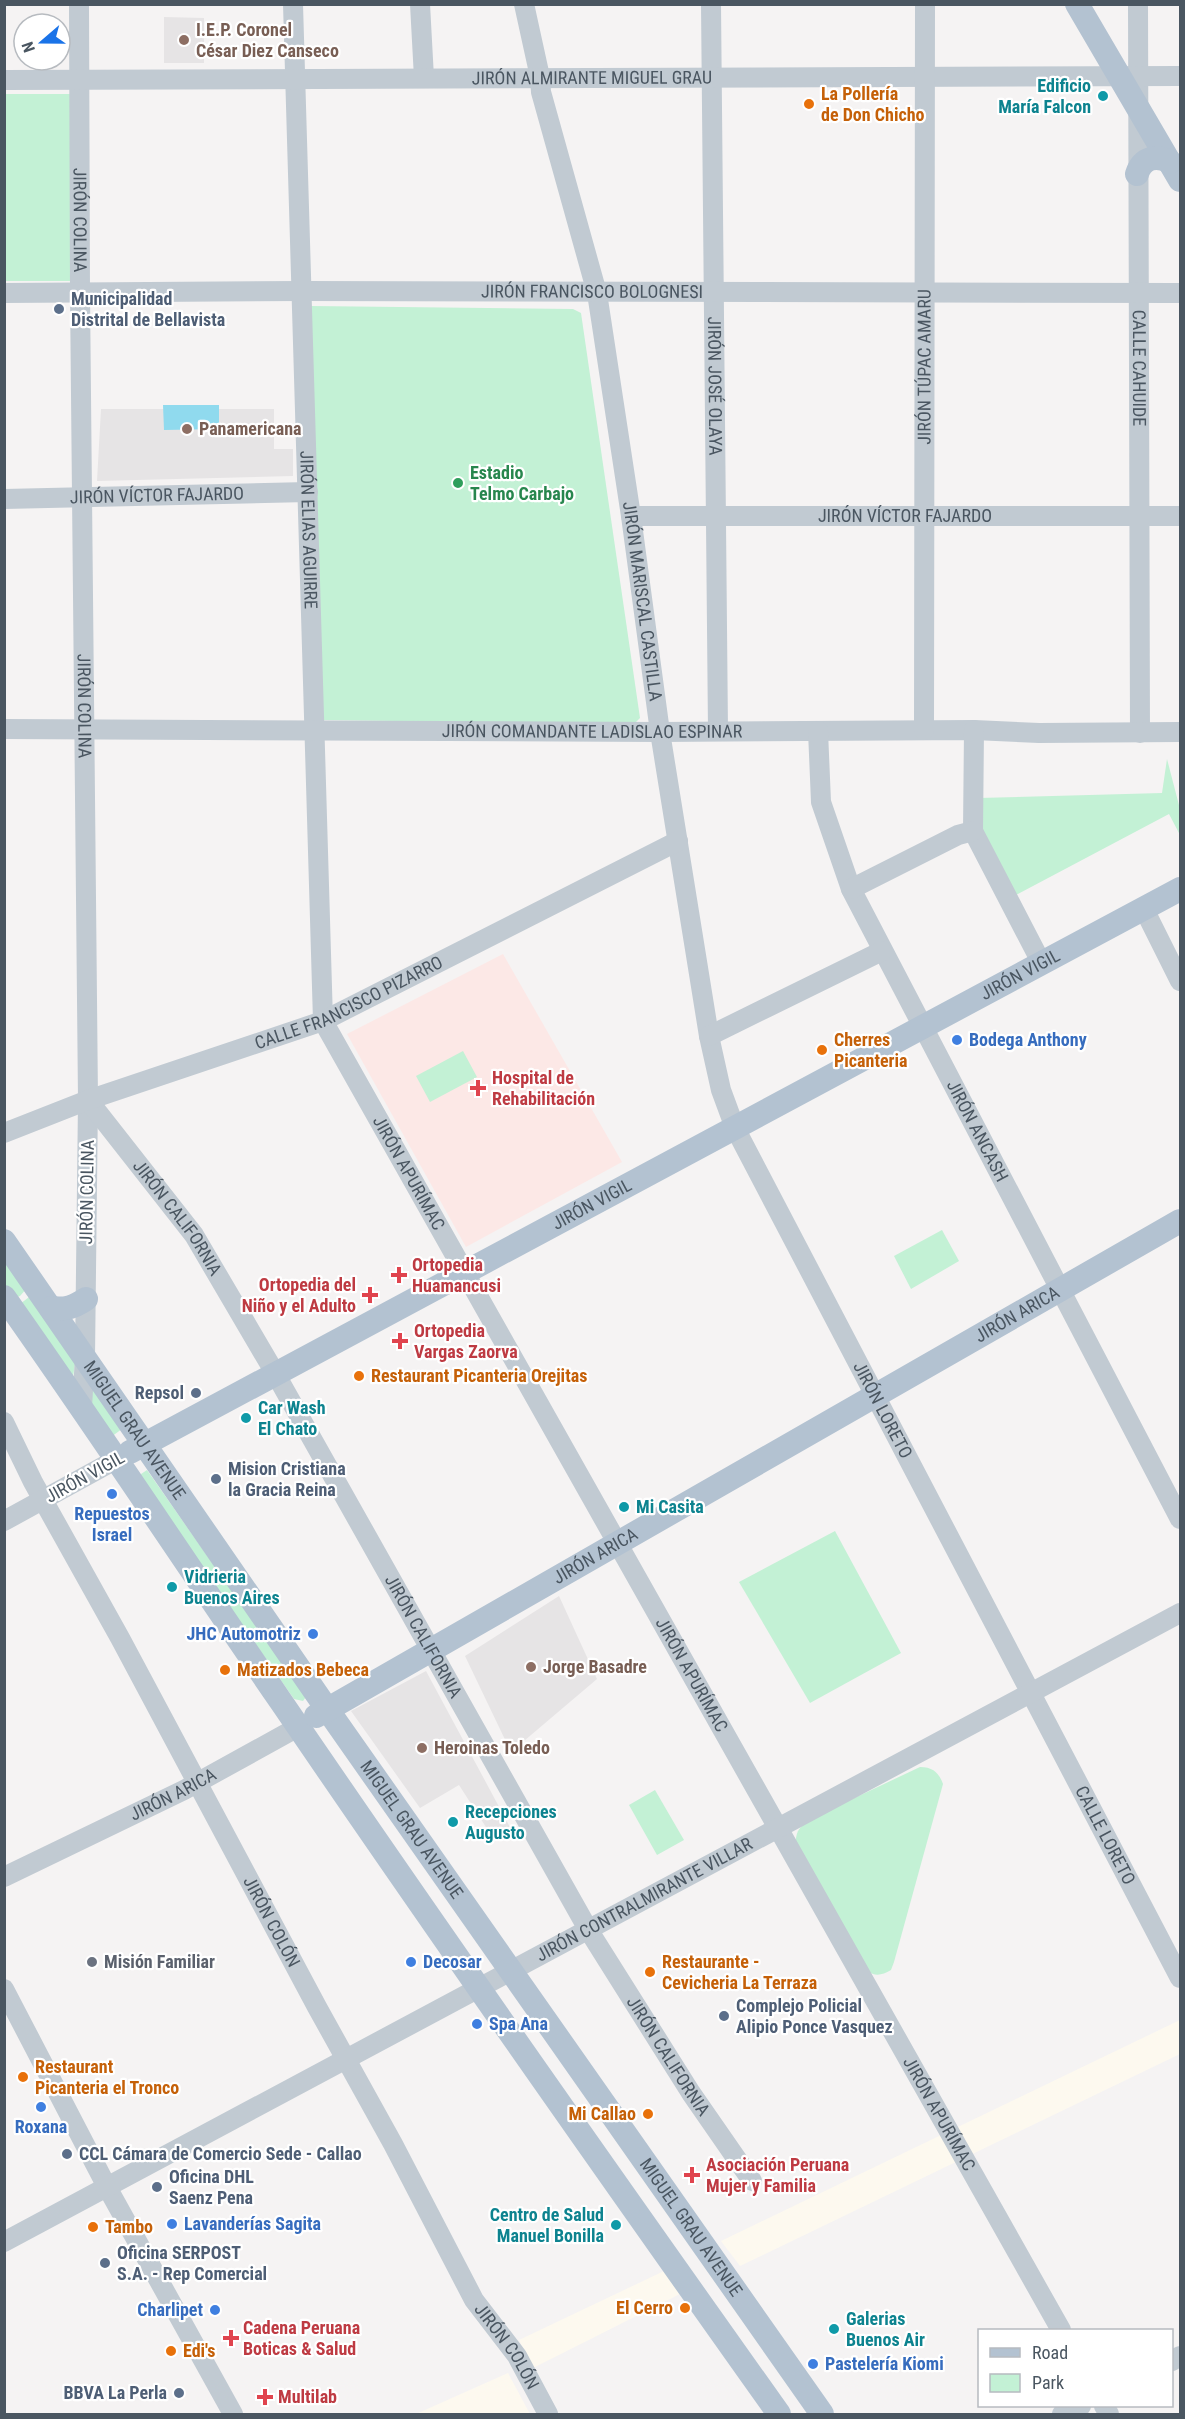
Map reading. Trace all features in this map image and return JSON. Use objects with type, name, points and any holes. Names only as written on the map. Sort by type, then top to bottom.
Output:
[{"type":"main road","points":[[1077,4],[1128,76],[1137,106],[1177,163]]},
{"type":"main road","points":[[1096,4],[1128,76],[1177,163]]},
{"type":"main road","points":[[1137,174],[1142,164],[1152,158],[1163,158],[1177,163]]},
{"type":"main road","name":"JIRÓN VIGIL","points":[[117,1459],[1180,889]]},
{"type":"main road","name":"JIRÓN ARICA","points":[[298,1727],[1180,1221]]},
{"type":"main road","name":"MIGUEL GRAU AVENUE","points":[[4,1241],[327,1709],[822,2415]]},
{"type":"main road","points":[[6,1299],[16,1300],[25,1296],[30,1288],[31,1279]]},
{"type":"main road","name":"MIGUEL GRAU AVENUE","points":[[6,1299],[479,1989],[779,2415]]},
{"type":"main road","points":[[51,1308],[64,1309],[76,1306],[86,1299]]},
{"type":"main road","points":[[684,2280],[716,2263]]},
{"type":"street","name":"JIRÓN COLINA","points":[[79,4],[88,1100],[86,1357],[82,1407]]},
{"type":"street","name":"JIRÓN ELIAS AGUIRRE","points":[[293,4],[323,1021]]},
{"type":"street","points":[[420,4],[424,78]]},
{"type":"street","name":"JIRÓN MARISCAL CASTILLA","points":[[524,4],[540,77],[541,92],[597,293],[631,516],[660,732],[709,1036],[721,1090],[735,1128]]},
{"type":"street","name":"JIRÓN JOSÉ OLAYA","points":[[711,4],[718,731]]},
{"type":"street","name":"JIRÓN TÚPAC AMARU","points":[[924,730],[925,4]]},
{"type":"street","points":[[1128,76],[1138,4]]},
{"type":"street","name":"JIRÓN ALMIRANTE MIGUEL GRAU","points":[[4,80],[1180,76]]},
{"type":"street","name":"CALLE CAHUIDE","points":[[1137,106],[1140,733]]},
{"type":"street","name":"JIRÓN FRANCISCO BOLOGNESI","points":[[4,293],[302,291],[1180,293]]},
{"type":"street","name":"JIRÓN VÍCTOR FAJARDO","points":[[4,499],[308,492]]},
{"type":"street","name":"JIRÓN VÍCTOR FAJARDO","points":[[631,516],[1180,516]]},
{"type":"street","name":"JIRÓN COMANDANTE LADISLAO ESPINAR","points":[[4,729],[1180,732]]},
{"type":"street","points":[[974,730],[973,831],[1042,964]]},
{"type":"street","name":"JIRÓN ANCASH","points":[[818,731],[821,802],[851,889],[1180,1519]]},
{"type":"street","points":[[851,889],[958,835],[973,831]]},
{"type":"street","name":"CALLE FRANCISCO PIZARRO","points":[[4,1133],[88,1100],[323,1021],[678,841]]},
{"type":"street","points":[[1144,909],[1180,981]]},
{"type":"street","points":[[709,1036],[882,951]]},
{"type":"street","name":"JIRÓN APURÍMAC","points":[[323,1021],[1060,2329]]},
{"type":"street","name":"JIRÓN CALIFORNIA","points":[[88,1100],[194,1235],[275,1373],[589,1930],[691,2093],[752,2181]]},
{"type":"street","name":"JIRÓN LORETO","points":[[735,1128],[1031,1692]]},
{"type":"street","name":"JIRÓN COLÓN","points":[[4,1422],[43,1500],[120,1638],[474,2300],[517,2356],[548,2415]]},
{"type":"street","name":"JIRÓN VIGIL","points":[[4,1521],[117,1459]]},
{"type":"street","name":"JIRÓN CONTRALMIRANTE VILLAR","points":[[4,2242],[1180,1613]]},
{"type":"street","name":"CALLE LORETO","points":[[1031,1692],[1180,1978]]},
{"type":"street","name":"JIRÓN ARICA","points":[[4,1876],[197,1783],[298,1727]]},
{"type":"street","points":[[4,1989],[107,2187],[233,2415]]},
{"type":"street","points":[[1062,2415],[1079,2407]]},
{"type":"shaded area","name":"I.E.P. Coronel César Diez Canseco","points":[[164,17],[204,18],[204,63],[164,63]]},
{"type":"shaded area","name":"Panamericana","points":[[101,409],[274,409],[274,449],[293,449],[293,476],[97,481]]},
{"type":"shaded area","name":"Hospital de Rehabilitación","points":[[503,954],[622,1162],[466,1247],[347,1034]]},
{"type":"shaded area","name":"Jorge Basadre","points":[[559,1596],[597,1679],[511,1752],[465,1656]]},
{"type":"shaded area","name":"Heroinas Toledo","points":[[426,1671],[511,1829],[493,1838],[459,1785],[420,1808],[351,1711]]},
{"type":"shaded area","points":[[1180,2020],[1180,2054],[740,2266],[721,2241]]},
{"type":"shaded area","points":[[664,2271],[680,2294],[533,2368],[519,2340]]},
{"type":"shaded area","points":[[508,2373],[530,2414],[416,2414]]},
{"type":"green space","points":[[5,94],[71,94],[71,281],[5,281]]},
{"type":"green space","name":"Estadio Telmo Carbajo","points":[[311,306],[573,309],[581,313],[640,718],[634,724],[319,720]]},
{"type":"green space","points":[[1167,759],[1180,809],[1180,835],[1169,814],[1012,897],[977,830],[978,798],[1162,793]]},
{"type":"green space","points":[[463,1051],[477,1077],[430,1102],[416,1076]]},
{"type":"green space","points":[[942,1230],[959,1261],[911,1289],[894,1256]]},
{"type":"green space","points":[[4,1250],[27,1288],[20,1296],[13,1299],[5,1286]]},
{"type":"green space","points":[[37,1291],[77,1353],[72,1382],[20,1304]]},
{"type":"green space","points":[[93,1380],[126,1426],[111,1437],[87,1404]]},
{"type":"green space","points":[[147,1470],[306,1697],[303,1701],[294,1699],[138,1476]]},
{"type":"green space","points":[[835,1531],[901,1653],[810,1703],[739,1582]]},
{"type":"green space","points":[[920,1767],[935,1771],[943,1784],[894,1962],[891,1970],[876,1975],[867,1971],[796,1844],[796,1836],[801,1827],[810,1819]]},
{"type":"green space","points":[[655,1790],[684,1840],[657,1855],[629,1805]]},
{"type":"water","points":[[163,405],[219,405],[219,429],[164,430]]},
{"type":"place","name":"I.E.P. Coronel César Diez Canseco","points":[[184,40]]},
{"type":"place","name":"Edificio María Falcon","points":[[1103,96]]},
{"type":"place","name":"La Pollería de Don Chicho","points":[[809,104]]},
{"type":"place","name":"Municipalidad Distrital de Bellavista","points":[[59,309]]},
{"type":"place","name":"Panamericana","points":[[187,429]]},
{"type":"place","name":"Estadio Telmo Carbajo","points":[[458,483]]},
{"type":"place","name":"Bodega Anthony","points":[[957,1040]]},
{"type":"place","name":"Cherres Picanteria","points":[[822,1050]]},
{"type":"place","name":"Hospital de Rehabilitación","points":[[478,1088]]},
{"type":"place","name":"Ortopedia Huamancusi","points":[[399,1275]]},
{"type":"place","name":"Ortopedia del Niño y el Adulto","points":[[370,1295]]},
{"type":"place","name":"Ortopedia Vargas Zaorva","points":[[400,1341]]},
{"type":"place","name":"Restaurant Picanteria Orejitas","points":[[359,1376]]},
{"type":"place","name":"Repsol","points":[[196,1393]]},
{"type":"place","name":"Car Wash El Chato","points":[[246,1418]]},
{"type":"place","name":"Mision Cristiana la Gracia Reina","points":[[216,1479]]},
{"type":"place","name":"Repuestos Israel","points":[[112,1494]]},
{"type":"place","name":"Mi Casita","points":[[624,1507]]},
{"type":"place","name":"Vidrieria Buenos Aires","points":[[172,1587]]},
{"type":"place","name":"JHC Automotriz","points":[[313,1634]]},
{"type":"place","name":"Jorge Basadre","points":[[531,1667]]},
{"type":"place","name":"Matizados Bebeca","points":[[225,1670]]},
{"type":"place","name":"Heroinas Toledo","points":[[422,1748]]},
{"type":"place","name":"Recepciones Augusto","points":[[453,1822]]},
{"type":"place","name":"Misión Familiar","points":[[92,1962]]},
{"type":"place","name":"Decosar","points":[[411,1962]]},
{"type":"place","name":"Restaurante - Cevicheria La Terraza","points":[[650,1972]]},
{"type":"place","name":"Complejo Policial Alipio Ponce Vasquez","points":[[724,2016]]},
{"type":"place","name":"Spa Ana","points":[[477,2024]]},
{"type":"place","name":"Restaurant Picanteria el Tronco","points":[[23,2077]]},
{"type":"place","name":"Roxana","points":[[41,2107]]},
{"type":"place","name":"Mi Callao","points":[[648,2114]]},
{"type":"place","name":"CCL Cámara de Comercio Sede - Callao","points":[[67,2154]]},
{"type":"place","name":"Asociación Peruana Mujer y Familia","points":[[692,2175]]},
{"type":"place","name":"Oficina DHL Saenz Pena","points":[[157,2187]]},
{"type":"place","name":"Lavanderías Sagita","points":[[172,2224]]},
{"type":"place","name":"Centro de Salud Manuel Bonilla","points":[[616,2225]]},
{"type":"place","name":"Tambo","points":[[93,2227]]},
{"type":"place","name":"Oficina SERPOST S.A. - Rep Comercial","points":[[105,2263]]},
{"type":"place","name":"El Cerro","points":[[685,2308]]},
{"type":"place","name":"Charlipet","points":[[215,2310]]},
{"type":"place","name":"Galerias Buenos Air","points":[[834,2329]]},
{"type":"place","name":"Cadena Peruana Boticas & Salud","points":[[231,2338]]},
{"type":"place","name":"Edi's","points":[[171,2351]]},
{"type":"place","name":"Pastelería Kiomi","points":[[813,2364]]},
{"type":"place","name":"BBVA La Perla","points":[[179,2393]]},
{"type":"place","name":"Multilab","points":[[265,2397]]}]
